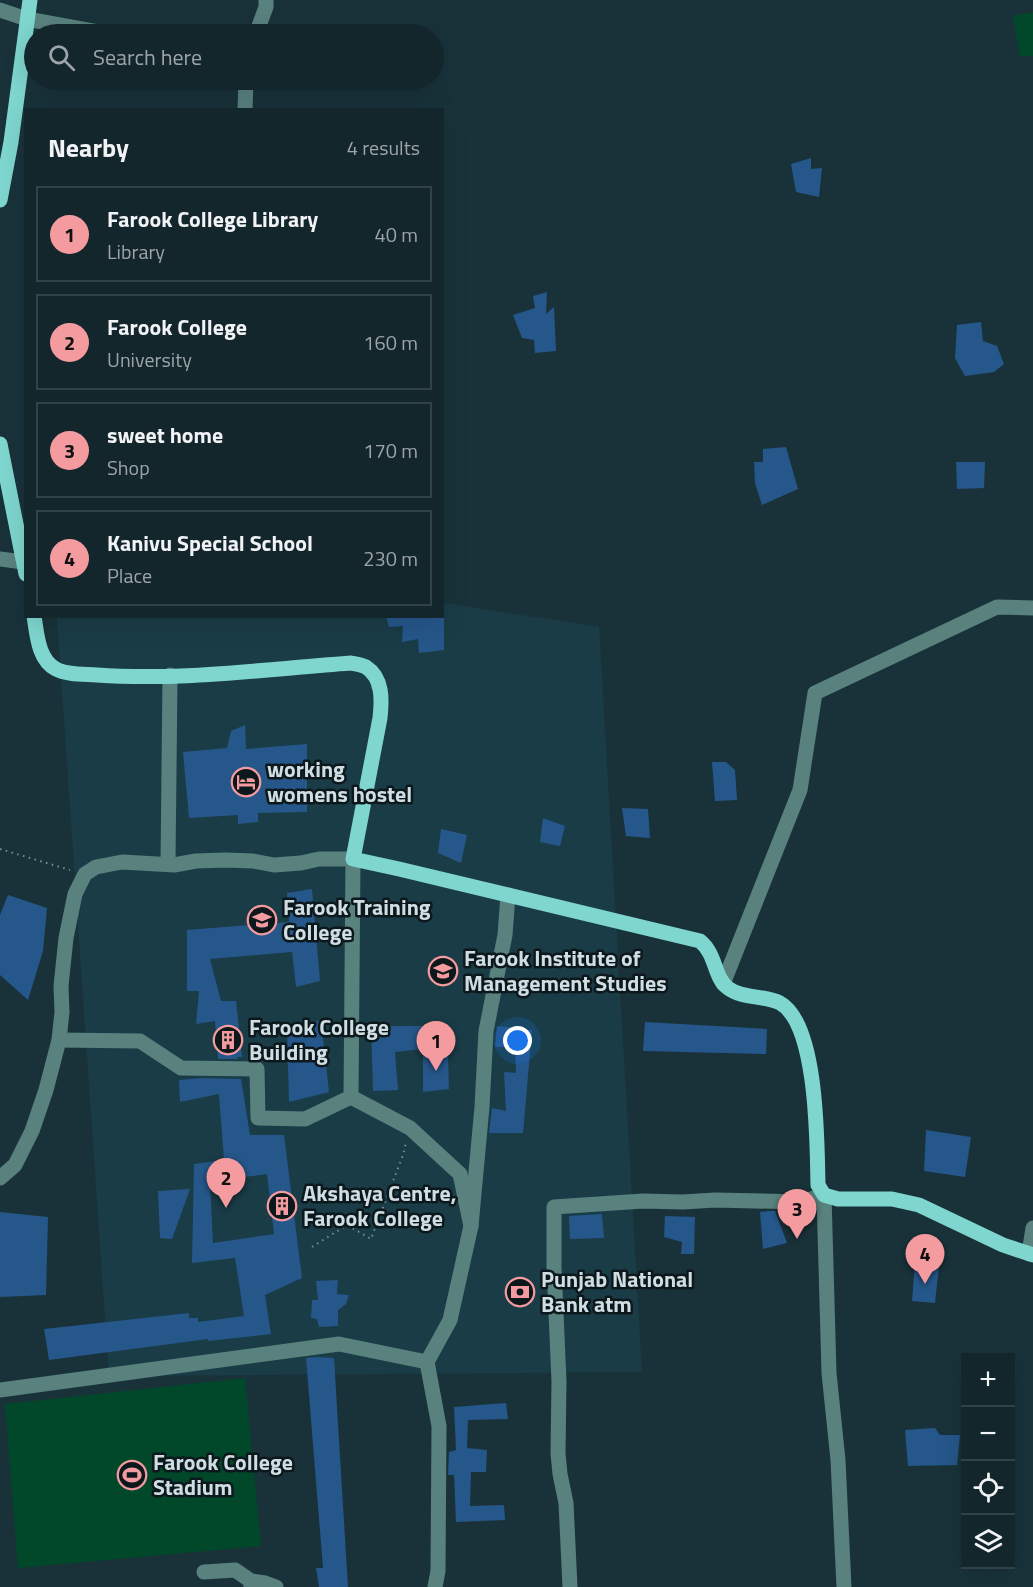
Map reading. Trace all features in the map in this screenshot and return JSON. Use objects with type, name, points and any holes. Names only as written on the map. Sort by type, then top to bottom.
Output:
[{"type":"main road","points":[[26,24],[30,0]]},
{"type":"main road","points":[[0,200],[11,142],[24,42]]},
{"type":"main road","points":[[0,444],[24,568]]},
{"type":"main road","points":[[34,618],[44,659],[56,669],[69,673],[111,676],[192,675],[351,663],[365,667],[376,677],[382,702],[353,859],[399,868],[700,941],[707,947],[723,984],[730,990],[780,1003],[797,1021],[807,1055],[815,1103],[818,1185],[824,1195],[838,1199],[892,1199],[919,1205],[1003,1245],[1031,1255]]},
{"type":"street","points":[[260,24],[266,0]]},
{"type":"street","points":[[0,10],[27,19],[54,24]]},
{"type":"street","points":[[245,108],[246,90]]},
{"type":"street","points":[[0,559],[24,568]]},
{"type":"street","points":[[723,984],[800,790],[815,693],[997,608],[1033,608]]},
{"type":"street","points":[[168,864],[170,675]]},
{"type":"street","points":[[0,1178],[15,1165],[32,1131],[46,1090],[59,1041],[66,938],[75,894],[85,874],[96,867],[122,862],[174,865],[196,861],[225,860],[253,861],[274,865],[319,859],[353,859],[351,1097]]},
{"type":"street","points":[[435,1587],[438,1571],[439,1426],[427,1362],[450,1320],[471,1226],[482,1107],[486,1031],[505,935],[508,895]]},
{"type":"street","points":[[59,1041],[140,1041],[182,1068],[257,1069],[258,1118],[305,1119],[351,1097]]},
{"type":"street","points":[[351,1097],[410,1128],[460,1174],[471,1226]]},
{"type":"street","points":[[570,1587],[566,1503],[558,1453],[563,1414],[559,1381],[554,1267],[554,1207],[643,1201],[802,1202],[824,1195],[829,1373],[838,1460],[844,1587]]},
{"type":"street","points":[[1031,1255],[1033,1227]]},
{"type":"street","points":[[0,1390],[339,1344],[427,1362]]},
{"type":"street","points":[[204,1572],[235,1570],[251,1584],[265,1583],[276,1587]]},
{"type":"path","points":[[0,849],[85,874]]},
{"type":"path","points":[[312,1247],[347,1225],[371,1239],[403,1155],[410,1128]]},
{"type":"shaded area","name":"Akshaya Centre, Farook College","points":[[444,603],[599,627],[642,1372],[109,1376],[57,618],[444,618]]},
{"type":"green space","points":[[1033,12],[1033,56],[1020,56],[1013,16]]},
{"type":"green space","name":"Farook College Stadium","points":[[245,1378],[261,1546],[18,1568],[5,1404]]},
{"type":"building","points":[[811,158],[811,169],[822,168],[819,197],[796,192],[791,164]]},
{"type":"building","points":[[547,292],[546,314],[554,307],[556,351],[535,353],[534,340],[522,338],[513,315],[535,308],[533,296]]},
{"type":"building","points":[[981,322],[983,341],[997,346],[1004,364],[994,372],[965,376],[955,358],[957,325]]},
{"type":"building","points":[[786,447],[798,489],[762,505],[755,483],[754,462],[763,462],[763,449]]},
{"type":"building","points":[[956,462],[985,462],[984,488],[957,489]]},
{"type":"building","points":[[387,618],[444,618],[444,650],[419,653],[418,639],[402,642],[403,626],[389,627]]},
{"type":"building","name":"working womens hostel","points":[[245,725],[246,749],[307,744],[307,812],[258,813],[258,822],[238,824],[238,815],[189,818],[183,752],[227,748],[231,731]]},
{"type":"building","points":[[712,762],[726,762],[735,770],[737,800],[715,801]]},
{"type":"building","points":[[622,808],[648,809],[650,838],[626,836]]},
{"type":"building","points":[[543,818],[565,826],[560,846],[540,842]]},
{"type":"building","points":[[441,829],[467,835],[461,863],[438,853]]},
{"type":"building","points":[[312,889],[320,981],[296,987],[292,952],[210,959],[221,1001],[236,1001],[242,1057],[218,1059],[215,1021],[196,1024],[199,991],[187,991],[187,930],[289,922],[287,893]]},
{"type":"building","points":[[8,895],[47,908],[43,951],[28,1000],[0,975],[0,915]]},
{"type":"building","points":[[321,1020],[329,1092],[289,1102],[287,1030]]},
{"type":"building","points":[[645,1022],[767,1029],[766,1054],[643,1051]]},
{"type":"building","points":[[371,1026],[447,1026],[449,1089],[423,1092],[423,1049],[395,1052],[398,1090],[373,1091]]},
{"type":"building","points":[[497,1026],[532,1030],[523,1133],[489,1133],[492,1108],[506,1111],[504,1072],[516,1073],[515,1047],[495,1047]]},
{"type":"building","points":[[241,1079],[250,1135],[284,1135],[302,1278],[265,1295],[271,1334],[208,1341],[208,1339],[49,1360],[44,1329],[189,1313],[189,1318],[198,1318],[198,1322],[244,1316],[235,1258],[192,1263],[194,1164],[224,1160],[219,1094],[180,1102],[179,1080]],"holes":[[[267,1174],[274,1234],[213,1243],[210,1182]]]},
{"type":"building","points":[[926,1130],[971,1137],[965,1177],[924,1171]]},
{"type":"building","points":[[190,1189],[172,1239],[160,1238],[158,1191]]},
{"type":"building","points":[[775,1211],[787,1243],[763,1249],[760,1212]]},
{"type":"building","points":[[0,1212],[48,1217],[46,1295],[0,1297]]},
{"type":"building","points":[[602,1214],[604,1238],[570,1239],[569,1216]]},
{"type":"building","points":[[665,1216],[695,1217],[694,1254],[681,1254],[682,1242],[664,1237]]},
{"type":"building","points":[[917,1237],[934,1239],[932,1266],[939,1266],[935,1303],[912,1301]]},
{"type":"building","points":[[338,1280],[337,1294],[349,1295],[346,1304],[338,1310],[338,1326],[319,1327],[317,1319],[311,1318],[312,1300],[318,1300],[316,1281]]},
{"type":"building","points":[[306,1358],[334,1358],[348,1587],[319,1587],[316,1568],[323,1568]]},
{"type":"building","points":[[506,1403],[508,1419],[468,1420],[467,1448],[487,1450],[486,1472],[471,1472],[470,1506],[504,1505],[505,1520],[456,1522],[454,1475],[448,1475],[449,1452],[456,1450],[454,1407]]},
{"type":"building","points":[[935,1428],[940,1435],[960,1435],[957,1465],[908,1466],[905,1430]]},
{"type":"place","name":"working womens hostel","points":[[246,782]]},
{"type":"place","name":"Farook Training College","points":[[262,920]]},
{"type":"place","name":"Farook Institute of Management Studies","points":[[443,971]]},
{"type":"place","name":"Farook College Building","points":[[228,1040]]},
{"type":"place","name":"Farook College Library","points":[[436,1071]]},
{"type":"place","name":"Akshaya Centre, Farook College","points":[[282,1206]]},
{"type":"place","name":"Farook College","points":[[226,1208]]},
{"type":"place","name":"sweet home","points":[[797,1239]]},
{"type":"place","name":"Kanivu Special School","points":[[925,1284]]},
{"type":"place","name":"Punjab National Bank atm","points":[[520,1292]]},
{"type":"place","name":"Farook College Stadium","points":[[132,1475]]}]
